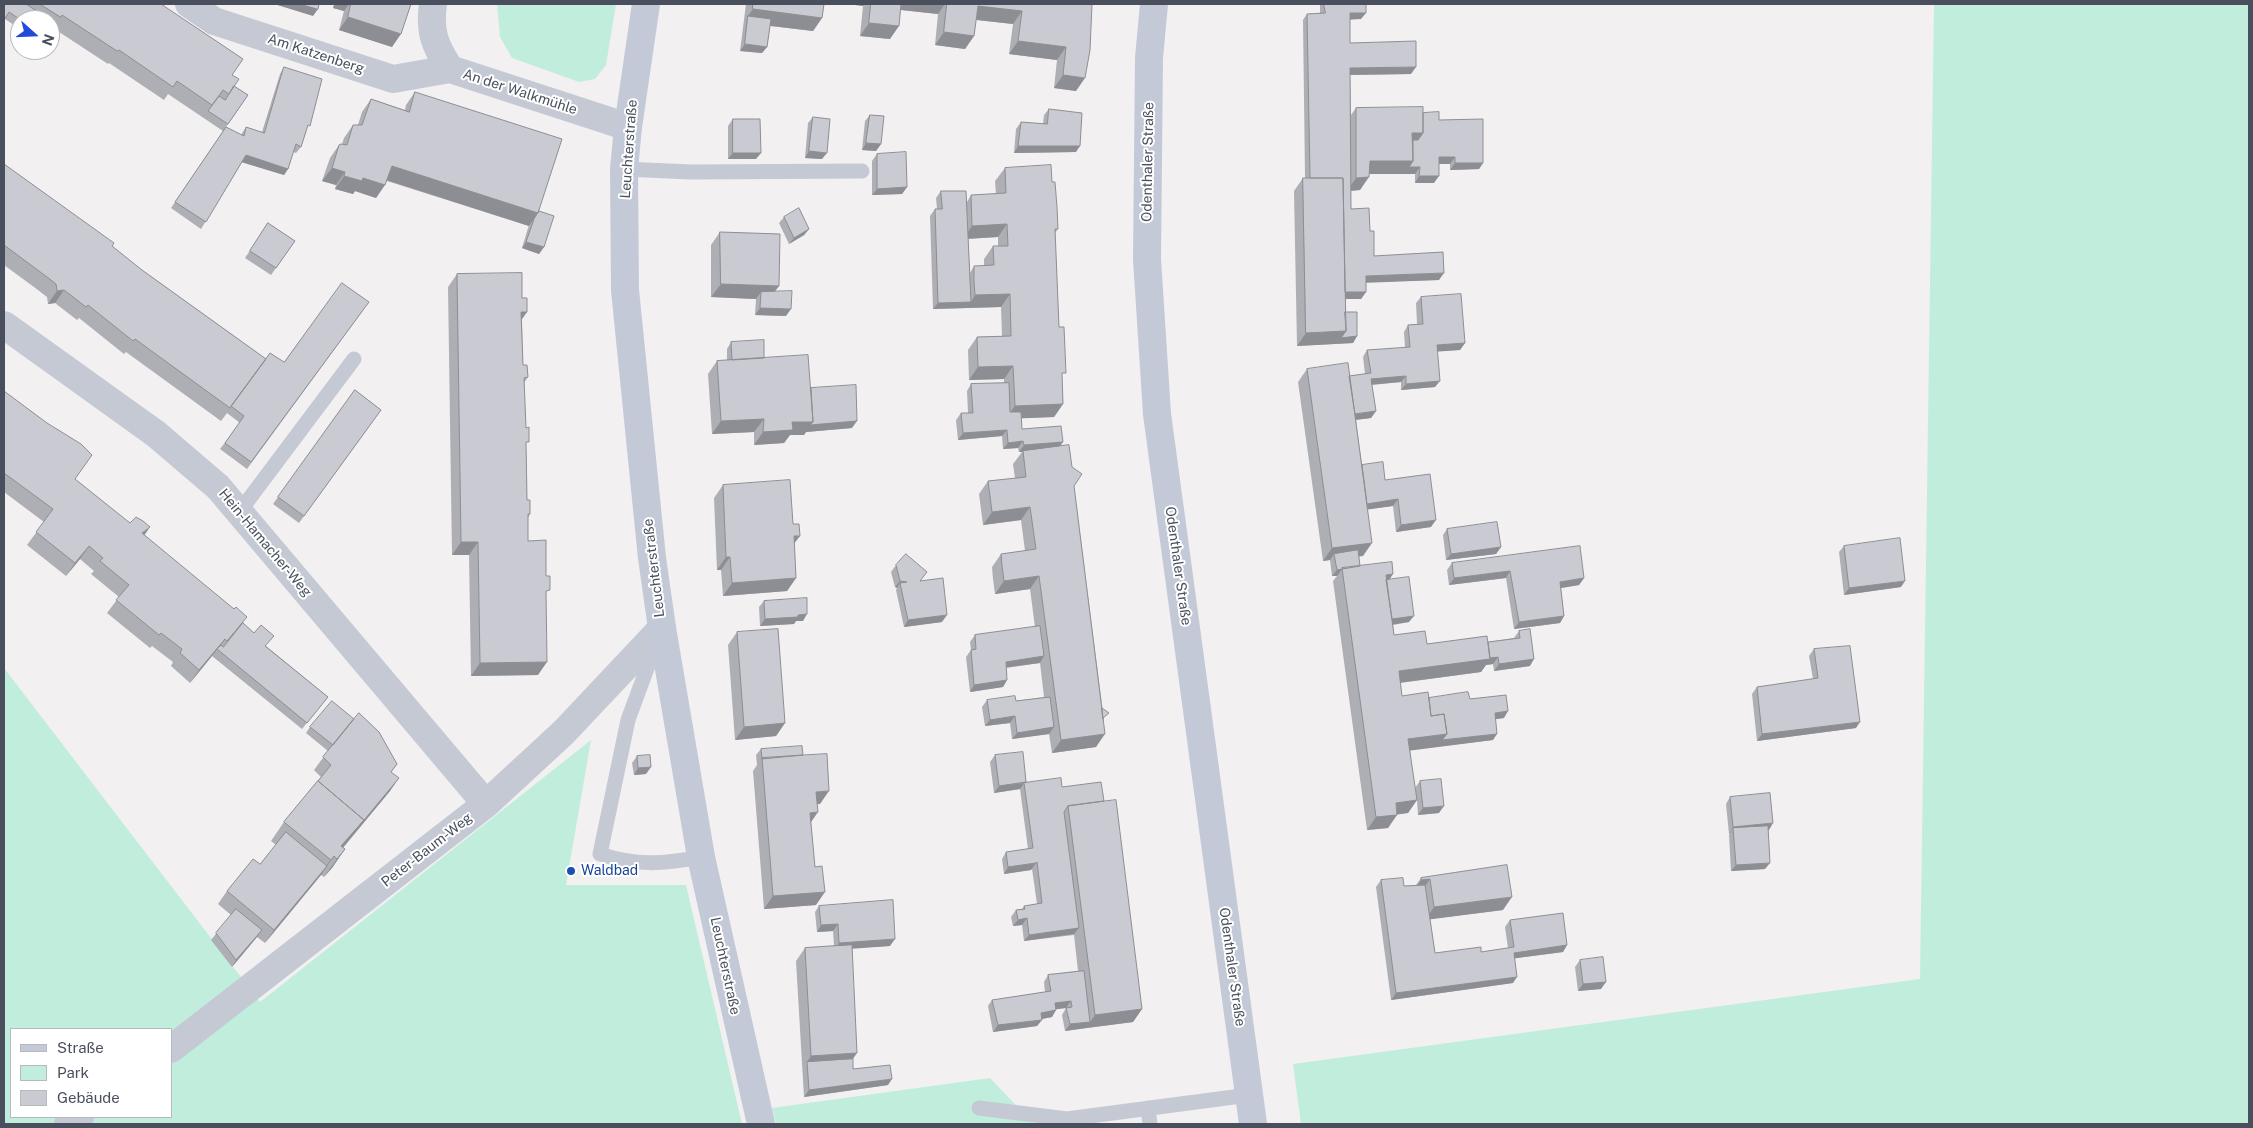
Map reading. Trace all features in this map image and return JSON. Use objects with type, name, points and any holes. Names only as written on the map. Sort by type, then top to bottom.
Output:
[{"type":"street","name":"Am Katzenberg","points":[[188,4],[214,21],[393,79],[450,69]]},
{"type":"street","name":"An der Walkmühle","points":[[433,4],[431,17],[435,46],[450,69],[628,127]]},
{"type":"street","name":"Leuchterstraße","points":[[646,4],[628,127],[624,169],[625,290],[652,558],[701,856],[761,1124]]},
{"type":"street","name":"Odenthaler Straße","points":[[1154,4],[1149,58],[1146,259],[1158,414],[1253,1124]]},
{"type":"street","name":"Hein-Hamacher-Weg","points":[[4,325],[156,434],[218,487],[486,804]]},
{"type":"street","name":"Peter-Baum-Weg","points":[[172,1048],[486,804],[564,732],[662,628]]},
{"type":"lane","points":[[624,169],[691,172],[862,171]]},
{"type":"lane","points":[[240,511],[354,359]]},
{"type":"lane","points":[[662,628],[628,720],[600,854],[622,862],[672,862],[701,856]]},
{"type":"lane","points":[[980,1108],[1067,1119],[1249,1095]]},
{"type":"lane","points":[[1148,1108],[1150,1124]]},
{"type":"green space","points":[[497,4],[616,4],[606,65],[595,79],[579,82],[512,58],[500,37]]},
{"type":"green space","points":[[1934,4],[2249,4],[2249,1124],[1301,1124],[1293,1064],[1920,979]]},
{"type":"green space","points":[[4,668],[260,1002],[591,740],[566,885],[686,885],[742,1124],[4,1124]]},
{"type":"green space","points":[[990,1078],[1034,1124],[776,1124],[772,1108]]},
{"type":"building","points":[[4,4],[26,4],[35,10],[10,10],[4,20]]},
{"type":"building","points":[[40,4],[161,4],[243,59],[232,75],[239,79],[229,94],[223,90],[212,105],[177,81],[173,87],[119,50],[117,51],[62,15],[60,16],[60,10],[50,10]]},
{"type":"building","points":[[300,4],[319,4],[318,9]]},
{"type":"building","points":[[351,4],[411,4],[401,34],[348,17]]},
{"type":"building","points":[[753,4],[824,4],[822,18],[753,9]]},
{"type":"building","points":[[871,4],[901,4],[899,26],[869,23]]},
{"type":"building","points":[[947,4],[1092,4],[1090,50],[1085,78],[1063,75],[1066,47],[1018,41],[1022,11],[978,6],[974,36],[944,32]]},
{"type":"building","points":[[1324,4],[1366,4],[1366,13],[1350,13],[1350,43],[1416,41],[1416,67],[1350,68],[1351,209],[1369,208],[1370,231],[1374,231],[1374,256],[1443,252],[1444,273],[1366,276],[1366,292],[1345,292],[1343,178],[1310,178],[1307,14],[1325,13]]},
{"type":"building","points":[[748,16],[771,19],[767,47],[745,44]]},
{"type":"building","points":[[284,67],[322,79],[310,126],[308,125],[301,147],[296,144],[288,169],[246,155],[206,222],[175,202],[226,127],[244,136],[246,127],[264,133]]},
{"type":"building","points":[[234,86],[248,95],[228,124],[208,111],[219,96],[225,100]]},
{"type":"building","points":[[415,92],[562,139],[538,213],[392,166],[385,185],[363,178],[362,181],[344,176],[345,172],[332,168],[339,145],[347,145],[353,125],[362,125],[371,99],[409,112]]},
{"type":"building","points":[[1423,107],[1423,133],[1412,133],[1413,161],[1370,161],[1369,177],[1356,178],[1356,108]]},
{"type":"building","points":[[1049,109],[1082,113],[1080,146],[1018,146],[1021,122],[1047,124]]},
{"type":"building","points":[[1439,112],[1439,120],[1483,119],[1483,163],[1455,163],[1455,157],[1439,157],[1439,176],[1419,176],[1420,167],[1409,167],[1413,161],[1413,140],[1418,140],[1423,133],[1423,113]]},
{"type":"building","points":[[870,115],[884,116],[881,144],[866,143]]},
{"type":"building","points":[[813,117],[830,119],[827,153],[809,151]]},
{"type":"building","points":[[733,119],[760,119],[761,153],[733,153]]},
{"type":"building","points":[[906,152],[907,187],[877,189],[877,154]]},
{"type":"building","points":[[4,164],[114,243],[112,246],[142,270],[266,359],[230,408],[135,339],[133,341],[88,305],[86,307],[64,290],[57,291],[56,284],[4,245]]},
{"type":"building","points":[[1051,165],[1052,182],[1055,182],[1057,207],[1058,229],[1055,229],[1059,327],[1064,327],[1066,373],[1062,373],[1063,404],[1015,406],[1013,366],[978,367],[977,337],[1011,336],[1010,294],[975,295],[974,282],[974,266],[994,265],[993,246],[1008,246],[1007,224],[972,226],[971,195],[1006,193],[1005,168]]},
{"type":"building","points":[[1303,178],[1343,178],[1346,331],[1306,333]]},
{"type":"building","points":[[941,191],[966,191],[971,302],[938,303],[935,209],[942,209]]},
{"type":"building","points":[[799,208],[809,229],[794,238],[784,217]]},
{"type":"building","points":[[539,211],[554,216],[544,247],[526,242],[534,219]]},
{"type":"building","points":[[268,223],[295,241],[276,268],[250,251]]},
{"type":"building","points":[[720,232],[780,234],[779,286],[721,284]]},
{"type":"building","points":[[522,273],[522,298],[527,298],[527,312],[521,312],[523,365],[527,365],[528,377],[524,378],[526,428],[529,427],[529,442],[526,442],[527,500],[530,500],[528,541],[546,540],[546,576],[550,576],[550,590],[546,591],[547,662],[480,663],[478,542],[461,542],[457,274]]},
{"type":"building","points":[[342,283],[369,302],[251,462],[225,443],[244,416],[231,406],[270,353],[284,362]]},
{"type":"building","points":[[792,291],[791,309],[760,308],[761,292]]},
{"type":"building","points":[[1461,294],[1465,343],[1437,345],[1440,381],[1406,384],[1406,376],[1371,379],[1376,411],[1355,414],[1349,376],[1371,373],[1367,350],[1410,347],[1408,325],[1423,324],[1421,297]]},
{"type":"building","points":[[1345,312],[1357,312],[1357,336],[1341,338],[1346,331]]},
{"type":"building","points":[[764,340],[764,358],[732,360],[731,342]]},
{"type":"building","points":[[808,355],[813,422],[792,422],[793,430],[763,432],[764,419],[721,421],[717,361]]},
{"type":"building","points":[[1348,363],[1372,543],[1332,548],[1307,369]]},
{"type":"building","points":[[1009,383],[1010,412],[1021,412],[1022,429],[1061,426],[1063,442],[1024,445],[1023,441],[1008,443],[1007,430],[963,433],[961,413],[973,413],[971,384]]},
{"type":"building","points":[[856,385],[857,421],[810,425],[813,422],[811,388]]},
{"type":"building","points":[[355,390],[381,410],[304,516],[278,497]]},
{"type":"building","points":[[4,391],[47,423],[81,444],[92,455],[75,479],[130,523],[136,517],[143,521],[150,527],[142,533],[234,609],[236,607],[247,617],[227,641],[225,639],[199,670],[180,653],[182,649],[161,633],[159,635],[116,600],[129,585],[100,561],[103,558],[89,546],[75,563],[36,532],[53,509],[4,473]]},
{"type":"building","points":[[1069,445],[1072,467],[1082,474],[1074,486],[1105,734],[1061,740],[1039,576],[1004,581],[1002,566],[1001,554],[1036,549],[1030,507],[992,512],[988,481],[1026,477],[1023,451]]},
{"type":"building","points":[[1383,462],[1385,480],[1430,474],[1436,520],[1401,525],[1398,499],[1367,504],[1362,465]]},
{"type":"building","points":[[790,480],[793,524],[799,524],[800,536],[794,536],[796,578],[732,583],[730,557],[726,557],[723,485]]},
{"type":"building","points":[[1497,522],[1501,547],[1451,554],[1447,529]]},
{"type":"building","points":[[1900,538],[1905,581],[1849,588],[1844,546]]},
{"type":"building","points":[[1580,546],[1584,578],[1560,582],[1564,616],[1519,622],[1510,571],[1454,578],[1452,563]]},
{"type":"building","points":[[1358,550],[1360,566],[1337,570],[1334,554]]},
{"type":"building","points":[[906,554],[927,572],[920,581],[943,578],[947,615],[908,620],[900,583],[907,582],[900,581],[896,565]]},
{"type":"building","points":[[1392,562],[1393,574],[1386,575],[1394,635],[1425,631],[1427,644],[1487,636],[1490,659],[1399,671],[1402,696],[1428,692],[1431,716],[1444,714],[1447,734],[1408,739],[1417,800],[1396,803],[1397,815],[1376,817],[1342,568]]},
{"type":"building","points":[[1409,577],[1414,616],[1392,619],[1386,580]]},
{"type":"building","points":[[807,598],[807,614],[798,615],[798,617],[765,619],[764,601]]},
{"type":"building","points":[[243,623],[254,633],[261,625],[274,636],[265,646],[328,697],[307,723],[217,649],[221,645],[223,647]]},
{"type":"building","points":[[1040,626],[1044,656],[1006,662],[1007,680],[974,685],[971,650],[976,649],[975,635]]},
{"type":"building","points":[[778,629],[785,723],[744,727],[737,632]]},
{"type":"building","points":[[1530,629],[1534,659],[1499,664],[1498,657],[1490,658],[1488,642],[1520,638],[1519,631]]},
{"type":"building","points":[[1850,646],[1860,722],[1762,734],[1757,687],[1818,678],[1814,649]]},
{"type":"building","points":[[1468,692],[1470,699],[1506,695],[1508,711],[1495,713],[1497,734],[1442,740],[1447,734],[1444,714],[1431,716],[1429,698]]},
{"type":"building","points":[[1015,696],[1016,701],[1050,697],[1054,727],[1017,733],[1015,716],[990,720],[987,700]]},
{"type":"building","points":[[332,701],[354,719],[333,745],[310,727]]},
{"type":"building","points":[[1102,708],[1109,713],[1103,718]]},
{"type":"building","points":[[359,713],[379,732],[397,764],[391,772],[399,778],[360,825],[364,820],[318,781],[331,765],[323,757]]},
{"type":"building","points":[[802,746],[803,755],[762,759],[761,749]]},
{"type":"building","points":[[1023,752],[1026,782],[999,786],[995,755]]},
{"type":"building","points":[[827,754],[829,791],[816,792],[818,812],[810,813],[815,867],[822,866],[825,892],[773,896],[762,758]]},
{"type":"building","points":[[650,755],[651,767],[638,768],[637,756]]},
{"type":"building","points":[[1061,778],[1062,787],[1101,782],[1104,801],[1068,806],[1064,812],[1079,928],[1029,935],[1027,918],[1018,920],[1016,910],[1025,909],[1024,906],[1042,903],[1037,862],[1008,867],[1006,852],[1033,848],[1024,783]]},
{"type":"building","points":[[1441,779],[1444,806],[1423,808],[1420,781]]},
{"type":"building","points":[[318,781],[364,820],[341,846],[345,849],[337,859],[334,856],[331,860],[284,822]]},
{"type":"building","points":[[1770,793],[1773,823],[1733,827],[1730,797]]},
{"type":"building","points":[[1116,800],[1142,1009],[1095,1015],[1068,806]]},
{"type":"building","points":[[1768,826],[1770,863],[1736,865],[1733,828]]},
{"type":"building","points":[[286,832],[327,866],[274,930],[227,891],[253,859],[260,864]]},
{"type":"building","points":[[1507,865],[1512,897],[1434,907],[1430,879],[1421,880],[1421,878]]},
{"type":"building","points":[[1403,878],[1404,886],[1425,885],[1435,953],[1481,947],[1481,952],[1514,947],[1510,920],[1563,913],[1567,945],[1514,953],[1517,977],[1396,993],[1381,880]]},
{"type":"building","points":[[893,900],[895,939],[839,943],[838,924],[821,925],[819,906]]},
{"type":"building","points":[[236,909],[262,930],[236,960],[216,933]]},
{"type":"building","points":[[852,945],[857,1053],[811,1056],[805,948]]},
{"type":"building","points":[[1603,957],[1606,982],[1583,984],[1580,960]]},
{"type":"building","points":[[1084,971],[1090,1022],[1070,1024],[1066,1008],[1072,1007],[1071,1001],[1055,1003],[1056,1010],[1041,1013],[1042,1020],[998,1025],[992,1000],[1051,991],[1048,975]]},
{"type":"building","points":[[853,1059],[853,1069],[890,1065],[892,1079],[809,1090],[807,1062]]},
{"type":"place","name":"Waldbad","points":[[571,871]]}]
